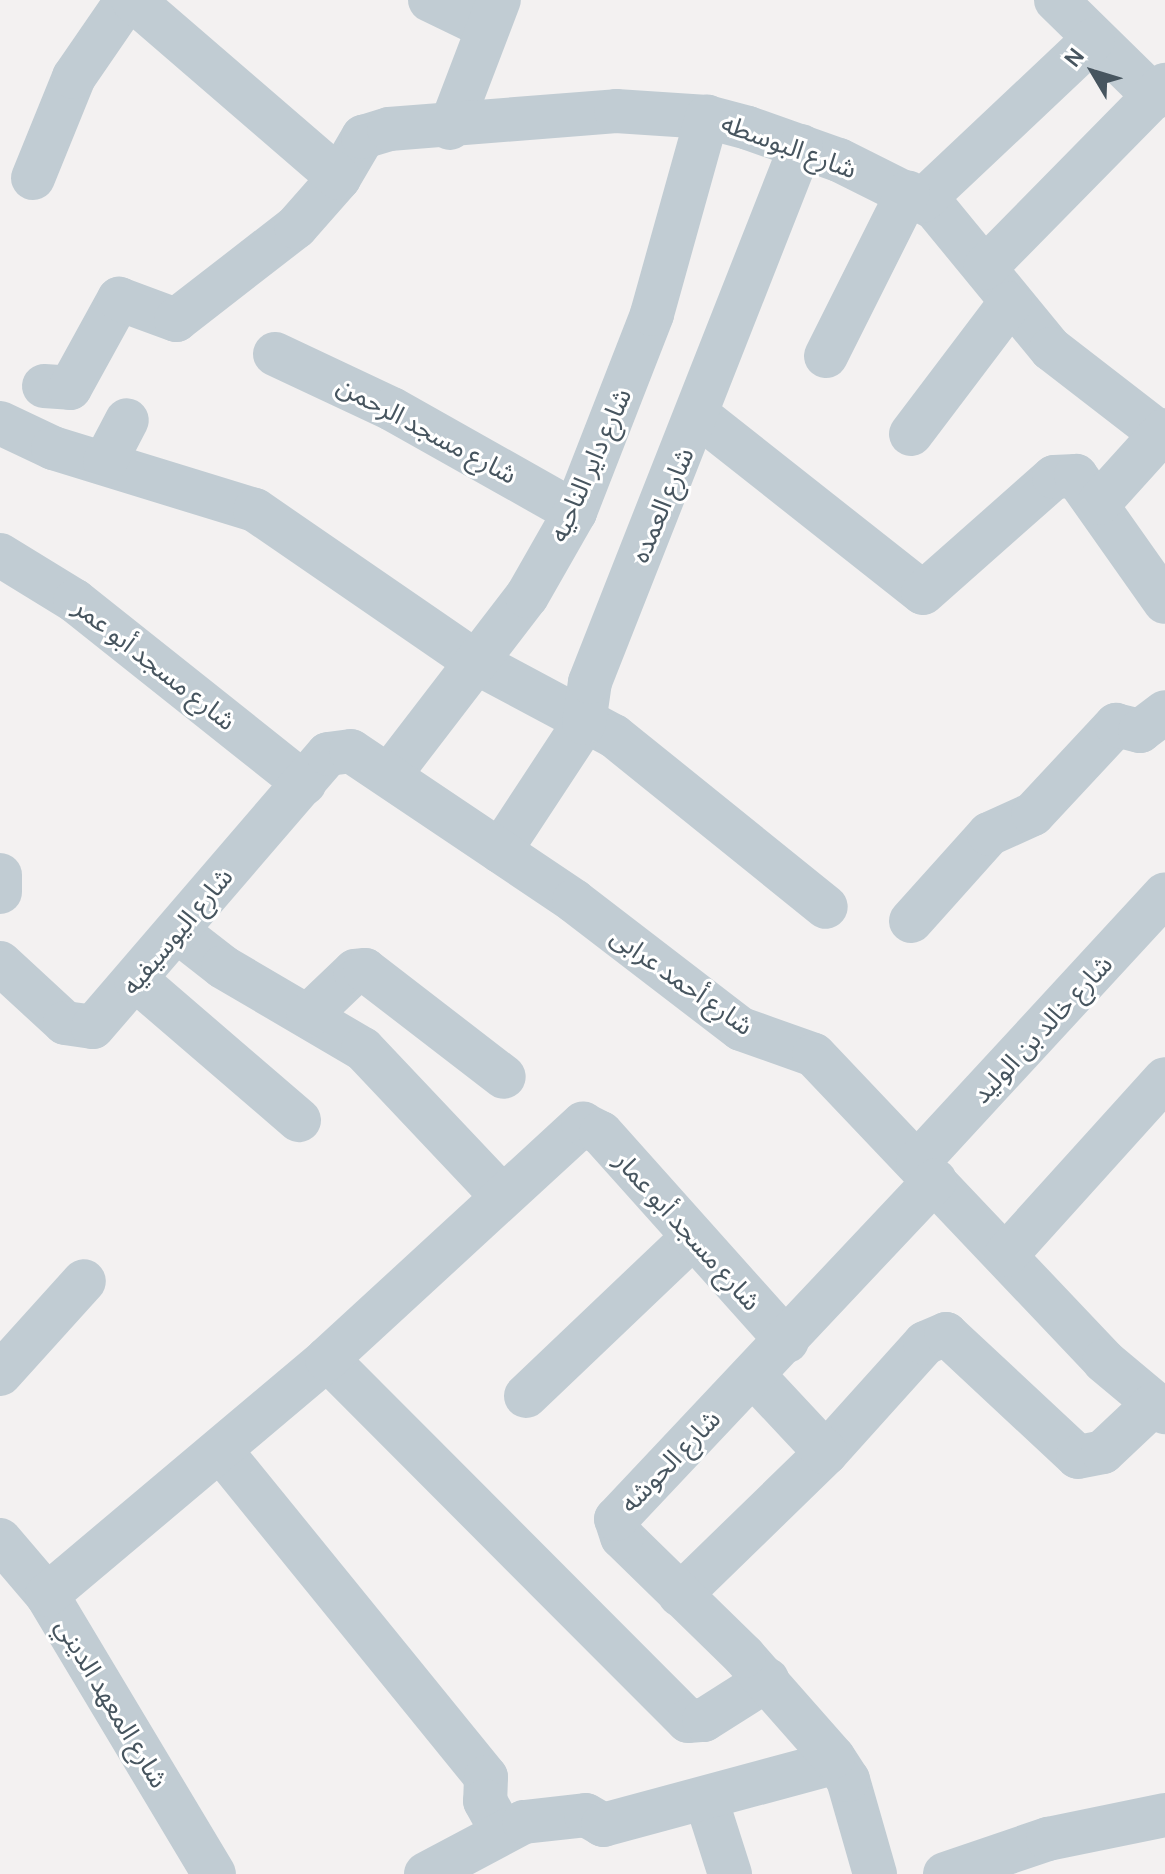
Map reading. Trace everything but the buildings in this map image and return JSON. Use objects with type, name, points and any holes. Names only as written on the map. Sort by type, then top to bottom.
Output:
[{"type":"street","points":[[33,178],[74,77],[127,0]]},
{"type":"street","points":[[44,386],[70,388],[119,299],[176,320],[296,227],[339,178],[133,0]]},
{"type":"street","points":[[430,0],[492,14],[450,128]]},
{"type":"street","points":[[985,268],[1160,91],[1093,40],[1056,0]]},
{"type":"street","points":[[826,356],[915,197],[1093,40]]},
{"type":"street","name":"شارع البوسطه","points":[[339,178],[363,137],[450,128],[490,117],[616,111],[707,117],[801,146],[915,197],[985,268],[1010,303],[1103,395],[1163,432]]},
{"type":"street","name":"شارع داير الناحيه","points":[[391,773],[479,664],[575,512],[652,314],[707,117]]},
{"type":"street","name":"شارع العمده","points":[[500,851],[584,723],[590,682],[699,416],[801,146]]},
{"type":"street","points":[[911,434],[1010,303]]},
{"type":"street","name":"شارع مسجد الرحمن","points":[[275,354],[575,512]]},
{"type":"street","points":[[699,416],[923,593],[1062,473],[1076,476],[1099,503],[1165,602]]},
{"type":"street","points":[[105,462],[127,420]]},
{"type":"street","points":[[0,423],[105,462],[255,510],[479,664],[584,723],[614,736],[826,907]]},
{"type":"street","points":[[1099,503],[1163,432]]},
{"type":"street","name":"شارع مسجد أبو عمر","points":[[0,555],[75,601],[304,783]]},
{"type":"street","points":[[911,921],[989,834],[1033,814],[1116,725],[1140,731],[1165,712]]},
{"type":"street","name":"شارع اليوسيفيه","points":[[0,963],[84,1031],[136,980],[304,783],[340,748]]},
{"type":"street","name":"شارع أحمد عرابى","points":[[340,748],[391,773],[741,1029],[814,1055],[1104,1361],[1159,1408]]},
{"type":"street","points":[[0,875],[0,892]]},
{"type":"street","name":"شارع خالد بن الوليد","points":[[926,1171],[1165,894]]},
{"type":"street","points":[[47,1595],[327,1359],[500,1194],[392,1073],[177,931]]},
{"type":"street","points":[[308,1016],[355,971],[365,970],[504,1077]]},
{"type":"street","points":[[136,980],[299,1120]]},
{"type":"street","points":[[1006,1255],[1165,1079]]},
{"type":"street","name":"شارع مسجد أبو عمار","points":[[500,1194],[589,1123],[787,1341]]},
{"type":"street","name":"شارع الحوشه","points":[[875,1874],[836,1762],[767,1680],[622,1537],[616,1519],[787,1341],[926,1171]]},
{"type":"street","points":[[526,1396],[692,1238]]},
{"type":"street","points":[[0,1374],[84,1281]]},
{"type":"street","points":[[680,1595],[826,1453],[925,1343],[946,1334],[1078,1457],[1103,1452],[1159,1408]]},
{"type":"street","points":[[327,1359],[688,1721],[704,1720],[767,1680]]},
{"type":"street","points":[[753,1375],[826,1453]]},
{"type":"street","points":[[221,1451],[486,1777],[485,1801],[502,1832]]},
{"type":"street","name":"شارع المعهد الديني","points":[[0,1540],[47,1595],[214,1874]]},
{"type":"street","points":[[426,1874],[502,1832],[576,1815],[603,1825],[836,1762]]},
{"type":"street","points":[[706,1799],[730,1874]]},
{"type":"street","points":[[945,1874],[1048,1839],[1165,1815]]}]
